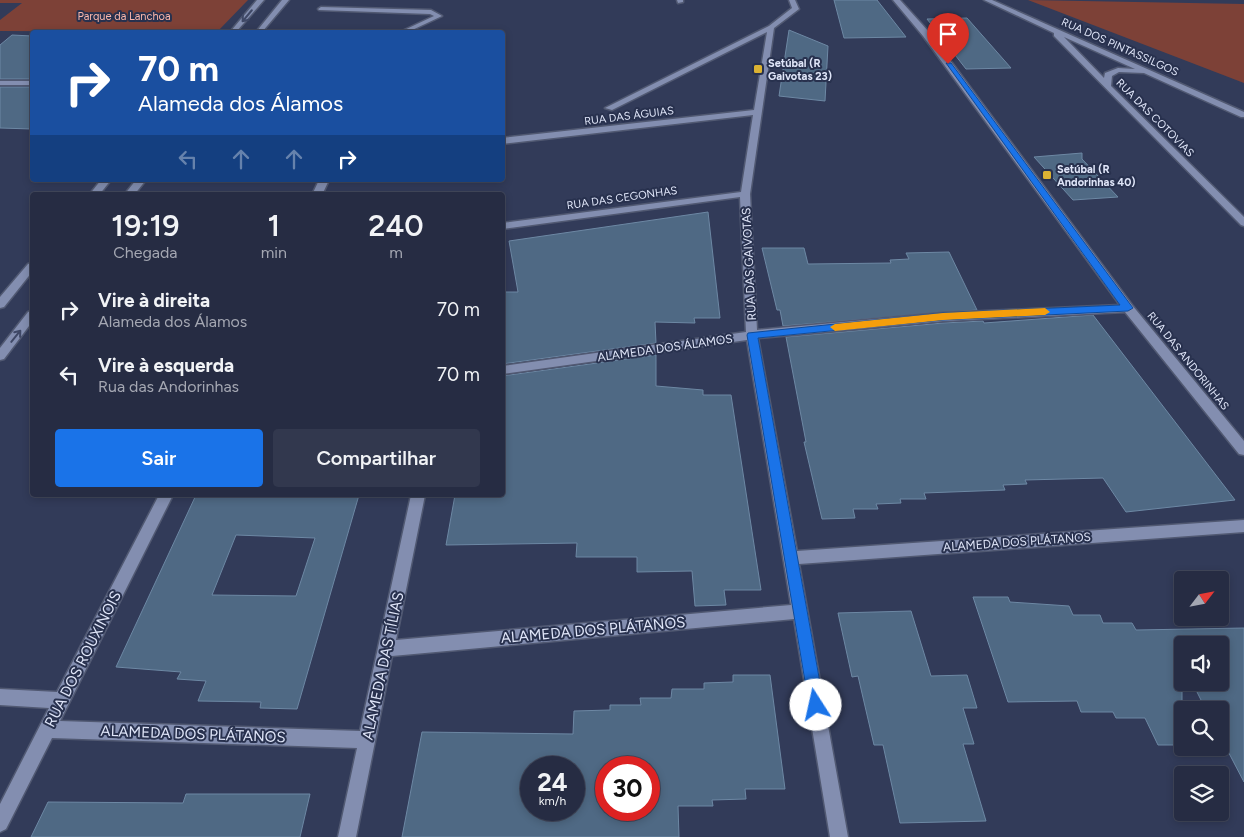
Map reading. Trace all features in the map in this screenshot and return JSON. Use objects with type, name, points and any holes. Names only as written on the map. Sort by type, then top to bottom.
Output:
[{"type":"street","points":[[235,30],[261,0]]},
{"type":"street","points":[[261,30],[286,0]]},
{"type":"street","points":[[771,27],[796,9],[792,0]]},
{"type":"street","name":"RUA DAS ANDORINHAS","points":[[896,0],[926,34],[1128,308],[1244,450]]},
{"type":"street","name":"RUA DOS PINTASSILGOS","points":[[987,0],[1244,114]]},
{"type":"street","points":[[321,9],[431,12],[439,16],[408,30]]},
{"type":"street","name":"RUA DAS ÁGUIAS","points":[[609,108],[771,27]]},
{"type":"street","name":"RUA DAS GAIVOTAS","points":[[771,27],[745,194],[752,335],[839,837]]},
{"type":"street","name":"RUA DAS COTOVIAS","points":[[1052,28],[1107,86],[1244,222]]},
{"type":"street","points":[[1107,86],[1108,75],[1118,70],[1136,71],[1158,76]]},
{"type":"street","points":[[0,83],[30,83]]},
{"type":"street","name":"RUA DAS ÁGUIAS","points":[[505,141],[758,112]]},
{"type":"street","points":[[96,192],[104,182]]},
{"type":"street","points":[[131,192],[139,182]]},
{"type":"street","name":"RUA DAS CEGONHAS","points":[[505,226],[745,194]]},
{"type":"street","points":[[0,304],[30,268]]},
{"type":"street","name":"ALAMEDA DOS ÁLAMOS","points":[[505,370],[752,335],[943,317],[1128,308]]},
{"type":"street","points":[[0,356],[30,318]]},
{"type":"street","name":"RUA DOS ROUXINOIS","points":[[0,823],[165,497]]},
{"type":"street","name":"ALAMEDA DAS TÍLIAS","points":[[347,837],[418,497]]},
{"type":"street","name":"ALAMEDA DOS PLÁTANOS","points":[[790,558],[1244,526]]},
{"type":"street","name":"ALAMEDA DOS PLÁTANOS","points":[[386,649],[800,611]]},
{"type":"street","points":[[0,697],[62,701]]},
{"type":"street","name":"ALAMEDA DOS PLÁTANOS","points":[[48,729],[367,740]]},
{"type":"green space","name":"Parque da Lanchoa","points":[[0,0],[248,0],[219,30],[0,31],[0,20],[22,3],[0,3]]},
{"type":"green space","points":[[1028,0],[1244,4],[1244,83]]},
{"type":"building","points":[[834,0],[877,0],[906,37],[844,38]]},
{"type":"building","points":[[967,18],[1011,68],[966,69],[927,19]]},
{"type":"building","points":[[789,30],[828,46],[825,101],[779,96]]},
{"type":"building","points":[[12,35],[30,36],[30,79],[0,79],[0,45]]},
{"type":"building","points":[[0,87],[30,87],[30,129],[0,128]]},
{"type":"building","points":[[1082,153],[1082,159],[1118,197],[1073,200],[1034,157]]},
{"type":"building","points":[[708,212],[720,318],[694,318],[695,323],[655,322],[656,343],[505,364],[505,292],[518,292],[509,241]]},
{"type":"building","points":[[762,248],[804,248],[808,264],[891,263],[890,260],[909,259],[906,253],[949,252],[977,310],[783,326],[780,310],[777,310]]},
{"type":"building","points":[[1093,315],[1235,500],[1126,512],[1103,478],[1025,480],[1027,484],[1003,485],[1005,490],[924,493],[926,499],[900,499],[901,503],[876,504],[878,509],[853,509],[855,518],[822,519],[804,442],[806,442],[786,337],[943,323],[983,321],[984,323]]},
{"type":"building","points":[[656,355],[656,386],[703,390],[703,395],[731,395],[761,590],[724,590],[726,605],[695,606],[692,571],[637,572],[637,557],[576,557],[577,543],[446,545],[455,497],[505,497],[505,376]]},
{"type":"building","points":[[195,497],[358,497],[297,709],[260,708],[261,702],[198,701],[206,681],[177,679],[181,672],[116,667]],"holes":[[[236,535],[315,538],[296,596],[212,595]]]},
{"type":"building","points":[[973,597],[1008,597],[1010,602],[1069,606],[1073,615],[1100,615],[1103,623],[1132,623],[1136,630],[1244,628],[1244,782],[1229,753],[1229,701],[1202,701],[1196,691],[1229,691],[1229,636],[1174,636],[1174,691],[1182,691],[1182,701],[1174,701],[1174,745],[1158,745],[1145,718],[1116,718],[1113,712],[1081,712],[1077,701],[1008,702]]},
{"type":"building","points":[[911,611],[931,676],[967,675],[977,708],[963,708],[974,744],[963,744],[986,821],[900,823],[883,745],[874,745],[858,676],[852,677],[838,613]]},
{"type":"building","points":[[733,675],[770,675],[785,789],[745,789],[746,799],[712,800],[713,806],[678,806],[679,837],[402,837],[422,732],[573,734],[574,711],[610,710],[610,705],[641,705],[640,698],[671,698],[672,689],[704,689],[704,683],[733,682]]},
{"type":"building","points":[[186,794],[310,794],[300,837],[31,837],[48,802],[183,803]]},
{"type":"slow traffic","points":[[835,327],[943,317],[1045,312]]},
{"type":"place","name":"Setúbal (R Gaivotas 23)","points":[[758,69]]},
{"type":"place","name":"Setúbal (R Andorinhas 40)","points":[[1047,175]]},
{"type":"route","points":[[816,705],[752,335],[943,317],[1128,308],[948,64]]}]
